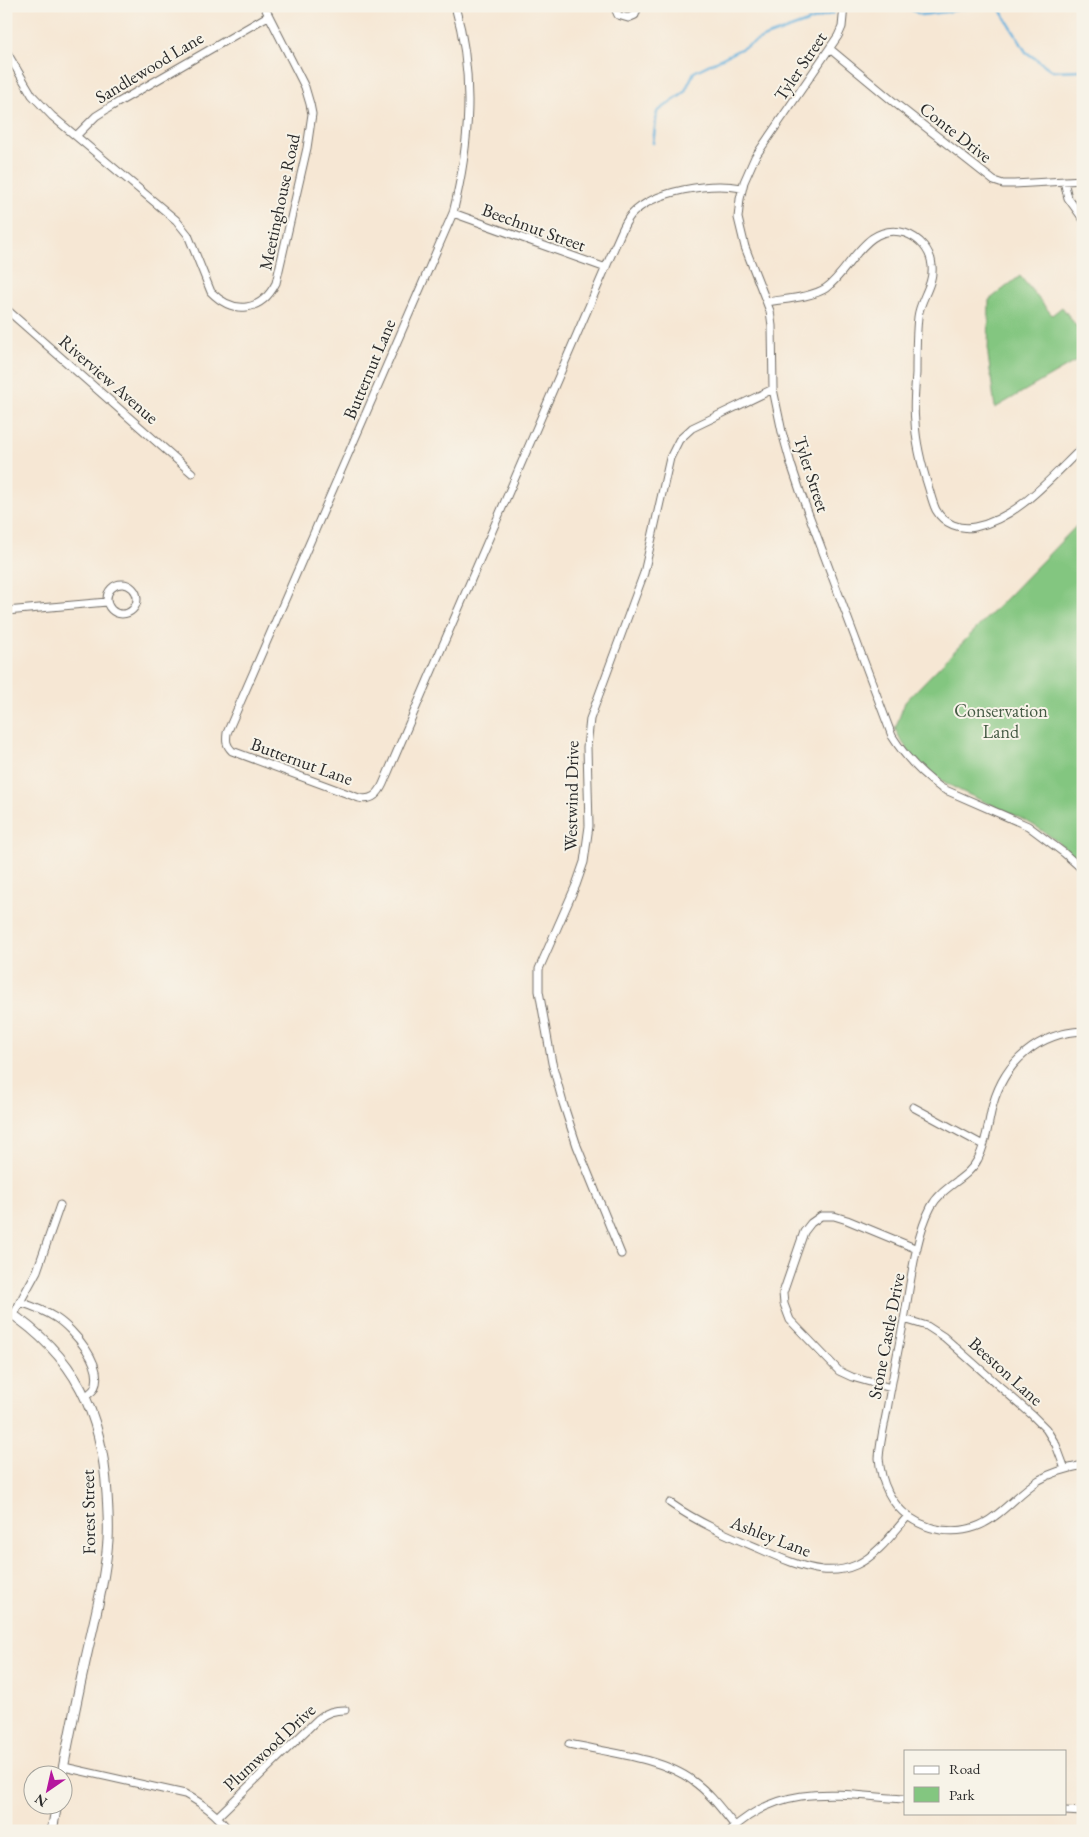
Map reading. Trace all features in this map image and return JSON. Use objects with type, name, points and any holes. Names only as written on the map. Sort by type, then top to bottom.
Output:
[{"type":"street","name":"Meetinghouse Road","points":[[6,51],[32,95],[52,116],[176,220],[188,235],[207,285],[217,298],[239,308],[262,302],[272,290],[279,276],[307,148],[312,114],[305,87],[264,6]]},
{"type":"street","name":"Butternut Lane","points":[[455,6],[465,46],[469,98],[464,156],[453,213],[226,738],[228,747],[237,753],[359,798],[369,799],[373,797],[383,784],[626,222],[639,208],[654,200],[699,187],[719,185],[742,188]]},
{"type":"street","points":[[614,6],[618,14],[625,18],[634,15],[638,6]]},
{"type":"street","name":"Tyler Street","points":[[844,6],[842,27],[830,49],[755,157],[742,188],[738,208],[739,225],[745,247],[768,302],[772,326],[774,388],[781,426],[800,491],[892,736],[903,753],[930,780],[941,788],[1028,826],[1083,870]]},
{"type":"street","name":"Sandlewood Lane","points":[[76,136],[96,116],[112,106],[268,16]]},
{"type":"street","name":"Conte Drive","points":[[830,49],[994,181],[1003,184],[1014,184],[1083,180]]},
{"type":"street","points":[[1064,181],[1068,198],[1083,219]]},
{"type":"street","name":"Beechnut Street","points":[[453,213],[606,268]]},
{"type":"street","points":[[768,302],[816,293],[825,289],[865,244],[880,234],[905,233],[921,243],[931,260],[932,272],[918,314],[914,411],[916,434],[922,465],[936,509],[945,520],[957,527],[969,528],[982,525],[997,520],[1016,508],[1083,447]]},
{"type":"street","name":"Riverview Avenue","points":[[6,309],[192,473]]},
{"type":"street","name":"Westwind Drive","points":[[621,1254],[577,1146],[563,1103],[552,1063],[539,991],[539,969],[576,885],[584,862],[589,826],[587,747],[590,719],[644,573],[670,458],[679,440],[692,428],[774,388]]},
{"type":"street","points":[[121,584],[129,586],[137,595],[135,607],[126,614],[114,612],[107,602],[110,590],[121,584]]},
{"type":"street","points":[[6,611],[107,602]]},
{"type":"street","name":"Stone Castle Drive","points":[[1083,1031],[1050,1037],[1030,1048],[1014,1063],[996,1093],[984,1145],[978,1160],[933,1202],[917,1249],[880,1450],[880,1466],[887,1490],[896,1504],[908,1516],[922,1525],[938,1530],[955,1531],[971,1528],[994,1518],[1038,1480],[1065,1469],[1083,1465]]},
{"type":"street","points":[[913,1106],[984,1145]]},
{"type":"street","points":[[10,1312],[20,1302],[37,1271],[60,1205]]},
{"type":"street","points":[[891,1388],[852,1377],[840,1370],[790,1320],[785,1309],[784,1293],[804,1232],[811,1222],[821,1216],[834,1216],[847,1220],[917,1249]]},
{"type":"street","points":[[20,1302],[55,1317],[77,1336],[86,1349],[94,1367],[96,1382],[93,1390],[86,1397]]},
{"type":"street","name":"Forest Street","points":[[10,1312],[38,1334],[59,1354],[86,1397],[96,1422],[104,1461],[108,1519],[105,1565],[64,1764]]},
{"type":"street","name":"Beeston Lane","points":[[904,1319],[927,1326],[944,1337],[1032,1414],[1046,1429],[1056,1445],[1065,1469]]},
{"type":"street","name":"Ashley Lane","points":[[670,1503],[688,1516],[732,1538],[782,1559],[822,1570],[838,1570],[856,1565],[872,1555],[908,1516]]},
{"type":"street","name":"Plumwood Drive","points":[[218,1816],[318,1719],[334,1710],[345,1710]]},
{"type":"street","points":[[569,1744],[670,1767],[702,1788],[732,1828],[766,1805],[794,1796],[827,1794],[904,1799]]},
{"type":"street","points":[[72,1773],[185,1794],[202,1803],[218,1816],[229,1831]]},
{"type":"street","points":[[1066,1811],[1083,1812]]},
{"type":"street","points":[[52,1831],[55,1814]]},
{"type":"green space","points":[[1020,276],[1052,315],[1062,307],[1083,335],[1083,357],[995,408],[988,355],[989,300]]},
{"type":"green space","name":"Conservation Land","points":[[1083,519],[1083,864],[1039,828],[967,794],[934,775],[919,763],[906,748],[895,729],[905,702]]},
{"type":"waterway","points":[[905,6],[921,15],[976,6]]},
{"type":"waterway","points":[[998,6],[1026,52],[1053,71],[1083,70]]},
{"type":"waterway","points":[[653,143],[657,112],[684,93],[694,72],[765,37],[833,13]]}]
